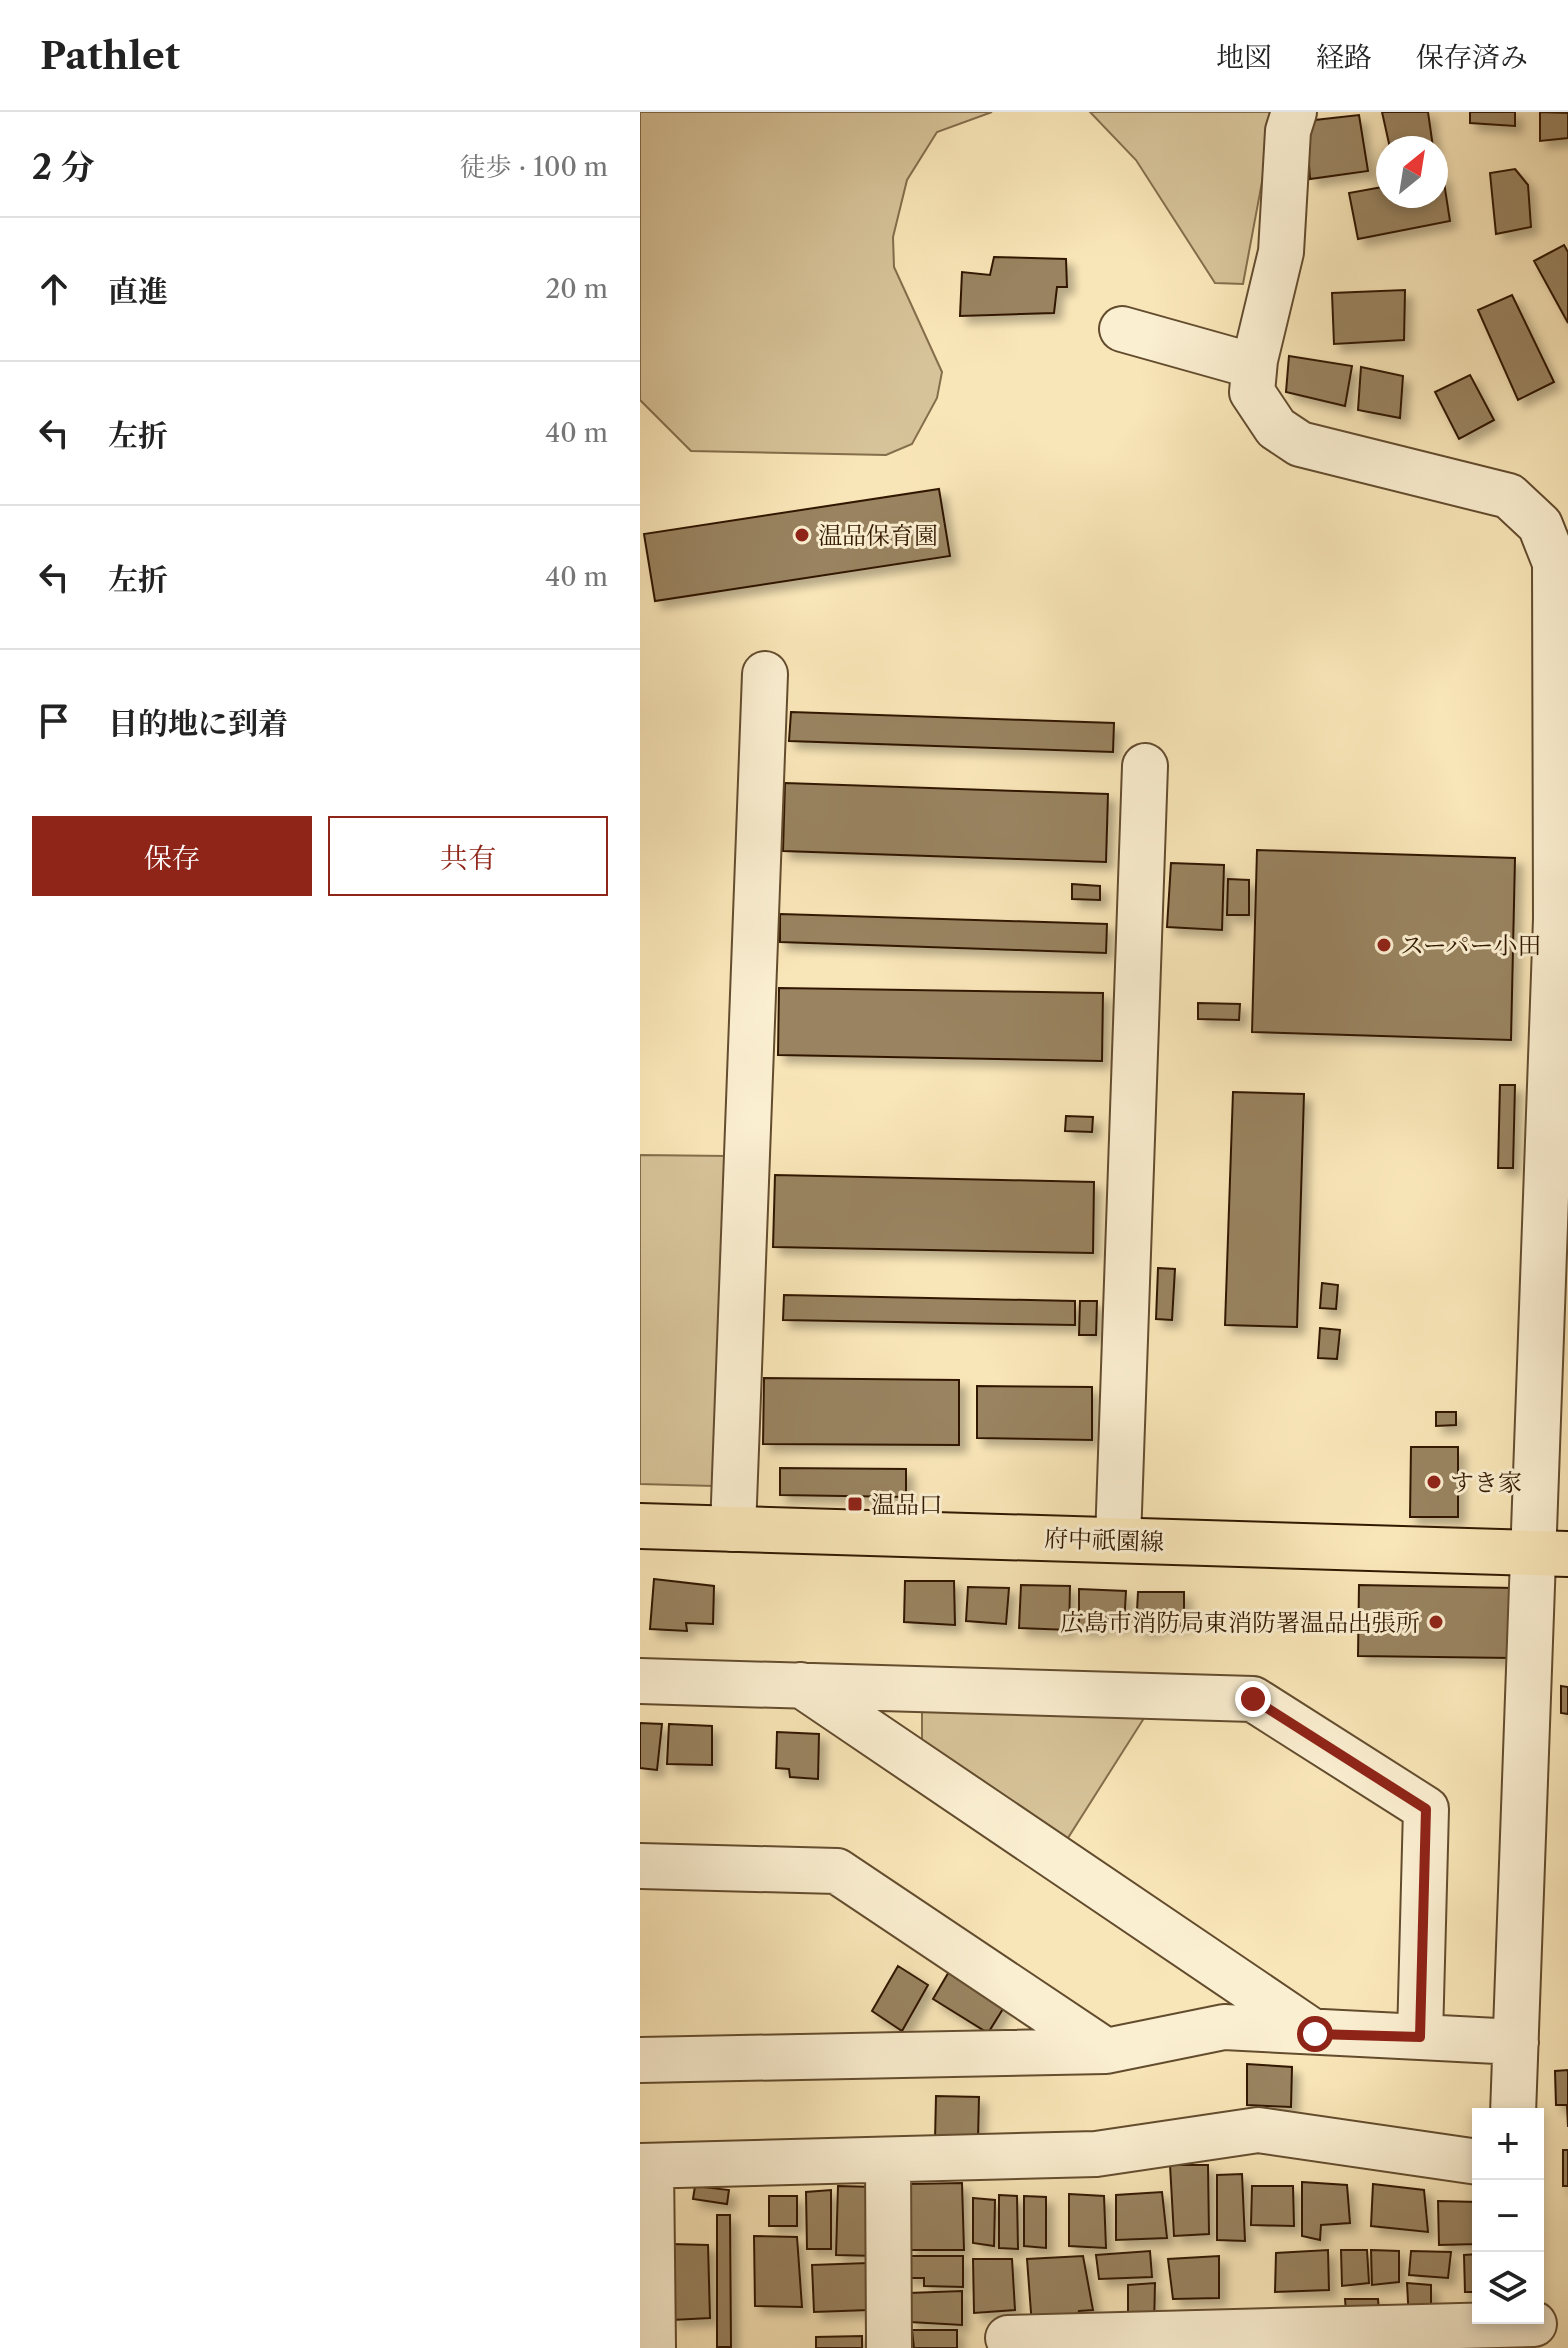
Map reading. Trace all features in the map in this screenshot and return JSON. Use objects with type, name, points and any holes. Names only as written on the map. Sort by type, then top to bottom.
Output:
[{"type":"main road","name":"府中祇園線","points":[[640,1526],[1552,1555]]},
{"type":"street","points":[[1294,112],[1288,131],[1281,252],[1254,366],[1252,392],[1276,428],[1300,444],[1509,496],[1540,525],[1555,563],[1562,919],[1552,1555],[1513,2108]]},
{"type":"street","points":[[1122,329],[1254,366]]},
{"type":"street","points":[[733,1529],[765,674]]},
{"type":"street","points":[[1118,1540],[1145,766]]},
{"type":"street","points":[[640,1681],[1253,1699],[1426,1809],[1420,2037]]},
{"type":"street","points":[[801,1685],[1315,2034]]},
{"type":"street","points":[[640,1866],[837,1871],[1106,2051]]},
{"type":"street","points":[[640,2060],[1106,2051],[1224,2027],[1516,2042]]},
{"type":"street","points":[[653,2348],[646,2166],[1096,2154],[1258,2130],[1472,2161]]},
{"type":"street","points":[[888,2160],[889,2348]]},
{"type":"street","points":[[1008,2338],[1535,2330]]},
{"type":"shaded area","points":[[640,112],[992,112],[937,132],[907,180],[893,237],[894,267],[942,372],[937,398],[912,444],[886,455],[691,451],[640,400]]},
{"type":"shaded area","points":[[1090,112],[1275,112],[1243,284],[1215,283],[1136,160]]},
{"type":"shaded area","points":[[640,1155],[728,1156],[714,1486],[640,1484]]},
{"type":"shaded area","points":[[922,1707],[1146,1715],[1066,1841],[922,1749]]},
{"type":"building","points":[[1382,112],[1428,112],[1431,136],[1387,136]]},
{"type":"building","points":[[1470,112],[1515,112],[1515,126],[1470,123]]},
{"type":"building","points":[[1540,112],[1568,113],[1568,138],[1540,141]]},
{"type":"building","points":[[1359,115],[1368,171],[1310,179],[1306,121]]},
{"type":"building","points":[[1515,169],[1528,185],[1531,227],[1496,234],[1490,173]]},
{"type":"building","points":[[1376,188],[1376,208],[1448,208],[1450,221],[1358,239],[1349,193]]},
{"type":"building","points":[[1564,245],[1568,252],[1568,323],[1534,261]]},
{"type":"building","points":[[994,257],[1066,259],[1067,287],[1057,287],[1054,313],[960,316],[962,272],[990,275]]},
{"type":"building","points":[[1405,290],[1404,340],[1334,344],[1332,293]]},
{"type":"building","points":[[1512,295],[1554,382],[1518,400],[1478,310]]},
{"type":"building","points":[[1289,356],[1352,366],[1345,406],[1286,392]]},
{"type":"building","points":[[1361,367],[1403,376],[1400,418],[1358,410]]},
{"type":"building","points":[[1470,375],[1494,420],[1459,439],[1435,392]]},
{"type":"building","points":[[939,489],[950,556],[655,601],[644,534]]},
{"type":"building","points":[[791,712],[1114,723],[1113,752],[789,741]]},
{"type":"building","points":[[785,783],[1108,794],[1106,862],[783,851]]},
{"type":"building","name":"スーパー小田","points":[[1257,850],[1515,858],[1511,1040],[1252,1032]]},
{"type":"building","points":[[1171,863],[1224,865],[1222,930],[1167,927]]},
{"type":"building","points":[[1228,879],[1249,880],[1249,915],[1227,915]]},
{"type":"building","points":[[1072,884],[1100,886],[1100,900],[1072,899]]},
{"type":"building","points":[[780,914],[1107,924],[1106,953],[780,942]]},
{"type":"building","points":[[779,988],[1103,993],[1102,1061],[778,1055]]},
{"type":"building","points":[[1198,1003],[1240,1004],[1239,1020],[1198,1019]]},
{"type":"building","points":[[1500,1085],[1515,1085],[1513,1168],[1498,1168]]},
{"type":"building","points":[[1233,1092],[1304,1094],[1297,1327],[1225,1325]]},
{"type":"building","points":[[1066,1116],[1093,1117],[1092,1132],[1065,1131]]},
{"type":"building","points":[[775,1175],[1094,1182],[1093,1253],[773,1247]]},
{"type":"building","points":[[1158,1268],[1175,1269],[1172,1320],[1156,1319]]},
{"type":"building","points":[[1322,1283],[1338,1285],[1336,1309],[1320,1308]]},
{"type":"building","points":[[784,1295],[1075,1301],[1075,1325],[783,1320]]},
{"type":"building","points":[[1080,1301],[1097,1301],[1096,1335],[1079,1335]]},
{"type":"building","points":[[1320,1328],[1340,1330],[1337,1359],[1318,1358]]},
{"type":"building","points":[[764,1378],[959,1380],[959,1445],[763,1444]]},
{"type":"building","points":[[977,1386],[1092,1387],[1092,1440],[977,1438]]},
{"type":"building","points":[[1436,1412],[1456,1412],[1456,1425],[1436,1426]]},
{"type":"building","name":"すき家","points":[[1411,1447],[1458,1447],[1458,1517],[1410,1517]]},
{"type":"building","points":[[780,1468],[906,1469],[906,1497],[780,1495]]},
{"type":"building","points":[[654,1579],[714,1586],[713,1624],[686,1623],[687,1631],[650,1629]]},
{"type":"building","points":[[905,1581],[954,1581],[955,1625],[904,1622]]},
{"type":"building","points":[[1021,1585],[1070,1586],[1069,1630],[1019,1628]]},
{"type":"building","points":[[1359,1585],[1514,1588],[1513,1658],[1358,1656]]},
{"type":"building","points":[[968,1587],[1009,1588],[1006,1624],[966,1621]]},
{"type":"building","points":[[1079,1589],[1126,1591],[1124,1625],[1079,1629]]},
{"type":"building","points":[[1138,1592],[1184,1592],[1184,1626],[1156,1624],[1156,1630],[1136,1629]]},
{"type":"building","points":[[1561,1686],[1568,1687],[1568,1714],[1561,1713]]},
{"type":"building","points":[[640,1723],[662,1724],[657,1770],[640,1768]]},
{"type":"building","points":[[669,1724],[712,1726],[712,1765],[667,1764]]},
{"type":"building","points":[[777,1732],[819,1734],[818,1779],[790,1777],[789,1769],[776,1768]]},
{"type":"building","points":[[898,1966],[928,1985],[902,2031],[872,2011]]},
{"type":"building","points":[[950,1970],[1006,2004],[988,2033],[933,1999]]},
{"type":"building","points":[[1247,2064],[1292,2067],[1291,2107],[1247,2105]]},
{"type":"building","points":[[1568,2070],[1568,2127],[1567,2105],[1556,2105],[1555,2071]]},
{"type":"building","points":[[936,2096],[979,2097],[978,2140],[935,2140]]},
{"type":"building","points":[[1563,2150],[1568,2150],[1568,2186],[1563,2186]]},
{"type":"building","points":[[1170,2165],[1208,2165],[1209,2234],[1174,2236]]},
{"type":"building","points":[[1242,2174],[1245,2241],[1217,2240],[1217,2175]]},
{"type":"building","points":[[1302,2182],[1347,2185],[1350,2223],[1321,2225],[1320,2240],[1302,2236]]},
{"type":"building","points":[[962,2183],[964,2250],[909,2250],[909,2184]]},
{"type":"building","points":[[1373,2184],[1424,2190],[1428,2232],[1371,2226]]},
{"type":"building","points":[[695,2186],[729,2190],[727,2204],[693,2199]]},
{"type":"building","points":[[838,2186],[876,2187],[877,2256],[836,2255]]},
{"type":"building","points":[[1252,2186],[1293,2186],[1294,2226],[1251,2225]]},
{"type":"building","points":[[831,2190],[831,2249],[807,2249],[806,2192]]},
{"type":"building","points":[[1162,2192],[1167,2238],[1116,2240],[1116,2195]]},
{"type":"building","points":[[1069,2194],[1104,2196],[1106,2248],[1069,2246]]},
{"type":"building","points":[[999,2195],[1017,2196],[1018,2249],[999,2248]]},
{"type":"building","points":[[769,2196],[797,2196],[797,2226],[769,2226]]},
{"type":"building","points":[[1024,2196],[1046,2197],[1046,2248],[1024,2246]]},
{"type":"building","points":[[973,2198],[995,2200],[994,2246],[973,2243]]},
{"type":"building","points":[[1438,2201],[1472,2202],[1472,2244],[1439,2245]]},
{"type":"building","points":[[717,2215],[730,2215],[731,2347],[717,2347]]},
{"type":"building","points":[[754,2236],[797,2237],[802,2307],[755,2306]]},
{"type":"building","points":[[671,2244],[708,2245],[710,2318],[672,2320]]},
{"type":"building","points":[[1328,2250],[1329,2290],[1275,2292],[1276,2253]]},
{"type":"building","points":[[1341,2250],[1367,2250],[1369,2283],[1342,2286]]},
{"type":"building","points":[[1371,2250],[1399,2251],[1399,2282],[1372,2285]]},
{"type":"building","points":[[1150,2251],[1152,2277],[1099,2279],[1096,2255]]},
{"type":"building","points":[[1411,2251],[1451,2252],[1448,2278],[1409,2275]]},
{"type":"building","points":[[1472,2254],[1472,2292],[1465,2292],[1464,2255]]},
{"type":"building","points":[[905,2256],[963,2256],[963,2287],[924,2286],[924,2278],[905,2278]]},
{"type":"building","points":[[1083,2256],[1093,2310],[1079,2311],[1074,2326],[1032,2326],[1027,2259]]},
{"type":"building","points":[[1219,2256],[1219,2298],[1173,2299],[1168,2259]]},
{"type":"building","points":[[973,2259],[1012,2259],[1015,2310],[974,2313]]},
{"type":"building","points":[[868,2263],[869,2310],[814,2312],[812,2265]]},
{"type":"building","points":[[1155,2283],[1154,2326],[1128,2326],[1128,2285]]},
{"type":"building","points":[[1407,2283],[1431,2285],[1431,2320],[1409,2320]]},
{"type":"building","points":[[962,2291],[962,2325],[910,2322],[909,2293]]},
{"type":"building","points":[[1345,2299],[1378,2299],[1380,2324],[1347,2324]]},
{"type":"building","points":[[912,2330],[957,2330],[957,2348],[914,2348]]},
{"type":"building","points":[[862,2336],[862,2348],[816,2348],[816,2337]]},
{"type":"place","name":"温品保育園","points":[[802,535]]},
{"type":"place","name":"スーパー小田","points":[[1384,945]]},
{"type":"place","name":"すき家","points":[[1434,1482]]},
{"type":"place","name":"温品口","points":[[855,1504]]},
{"type":"place","name":"広島市消防局東消防署温品出張所","points":[[1436,1622]]},
{"type":"route","points":[[1253,1699],[1426,1809],[1420,2037],[1315,2034]]}]
